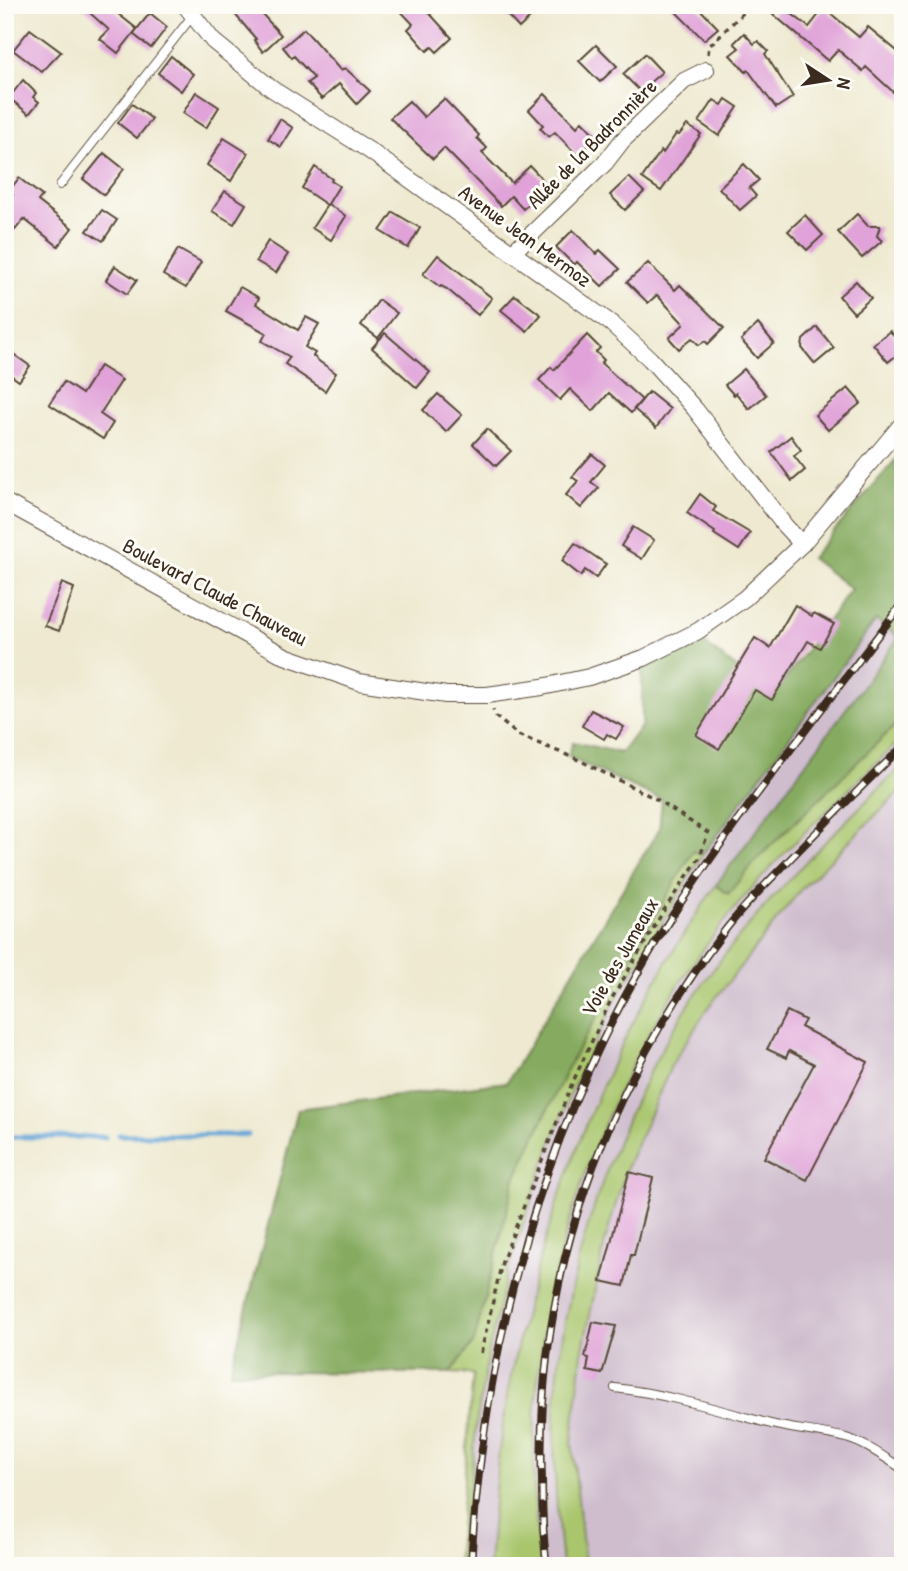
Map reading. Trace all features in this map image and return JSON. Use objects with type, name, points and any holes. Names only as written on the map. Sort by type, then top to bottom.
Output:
[{"type":"street","name":"Avenue Jean Mermoz","points":[[189,10],[214,41],[272,89],[370,151],[612,324],[650,359],[695,409],[785,526],[802,544]]},
{"type":"street","name":"Allée de la Badronnière","points":[[512,253],[605,163],[622,141],[684,81],[706,71]]},
{"type":"street","name":"Boulevard Claude Chauveau","points":[[5,502],[285,656],[359,682],[446,695],[487,695],[589,677],[645,658],[698,631],[744,598],[802,544],[903,423]]},
{"type":"lane","points":[[61,185],[189,10]]},
{"type":"lane","points":[[615,1388],[683,1400],[770,1424],[848,1439],[869,1448],[903,1469]]},
{"type":"path","points":[[706,71],[709,47],[751,5]]},
{"type":"path","name":"Voie des Jumeaux","points":[[481,1353],[502,1262],[571,1086],[611,1000],[664,910],[700,857],[708,833],[656,799],[579,760],[518,735],[496,717],[487,695]]},
{"type":"shaded area","points":[[903,585],[903,631],[686,929],[626,1036],[589,1113],[564,1179],[539,1262],[511,1377],[496,1473],[489,1566],[461,1566],[477,1420],[488,1354],[507,1273],[545,1160],[573,1088],[615,1001],[703,854]]},
{"type":"shaded area","points":[[903,737],[903,765],[775,895],[671,1032],[637,1099],[608,1170],[578,1258],[557,1380],[554,1429],[555,1496],[562,1566],[541,1566],[534,1490],[535,1436],[539,1372],[548,1310],[572,1210],[612,1103],[669,999],[716,932],[769,871]]},
{"type":"shaded area","points":[[903,787],[903,1566],[585,1566],[572,1442],[582,1354],[605,1241],[627,1166],[672,1064],[708,1008],[802,888]]},
{"type":"green space","points":[[903,451],[903,718],[761,855],[728,894],[716,885],[899,637],[876,620],[703,854],[693,851],[570,1063],[515,1178],[474,1342],[450,1373],[230,1372],[298,1109],[507,1082],[659,829],[662,800],[568,757],[573,742],[621,753],[642,725],[642,668],[705,644],[773,696],[851,589],[811,558]]},
{"type":"green space","points":[[903,718],[903,737],[782,856],[716,932],[668,1001],[627,1075],[593,1152],[566,1232],[547,1314],[536,1398],[534,1482],[541,1566],[489,1566],[503,1423],[526,1310],[564,1182],[615,1059],[645,1000],[716,885],[728,893],[761,855]]},
{"type":"green space","points":[[903,765],[903,788],[802,888],[708,1008],[672,1064],[627,1166],[605,1241],[582,1354],[572,1442],[585,1566],[562,1566],[554,1450],[557,1381],[564,1327],[576,1272],[610,1161],[659,1055],[688,1006],[719,962],[784,885]]},
{"type":"green space","points":[[693,851],[703,854],[615,1001],[573,1088],[545,1160],[507,1273],[488,1354],[477,1420],[461,1566],[457,1566],[473,1374],[450,1373],[474,1341],[515,1178],[570,1063]]},
{"type":"building","points":[[81,5],[107,5],[137,29],[118,53],[100,39],[109,30]]},
{"type":"building","points":[[227,5],[254,5],[281,35],[263,52],[254,40],[256,39]]},
{"type":"building","points":[[395,5],[422,5],[452,38],[437,52],[432,47],[427,51],[408,29],[413,24]]},
{"type":"building","points":[[498,5],[544,5],[519,28]]},
{"type":"building","points":[[669,5],[696,5],[718,28],[704,40]]},
{"type":"building","points":[[780,5],[809,27],[824,8],[859,37],[868,27],[903,56],[903,101],[866,67],[863,71],[838,50],[828,61],[773,14]]},
{"type":"building","points":[[150,13],[167,27],[151,48],[133,34]]},
{"type":"building","points":[[30,29],[61,52],[42,72],[13,50]]},
{"type":"building","points":[[304,29],[341,71],[345,68],[370,91],[357,104],[339,84],[322,99],[307,83],[314,78],[283,47]]},
{"type":"building","points":[[744,33],[754,44],[758,41],[768,51],[765,54],[793,97],[776,108],[748,70],[746,72],[730,55],[739,48],[734,43]]},
{"type":"building","points":[[596,45],[617,66],[600,82],[579,61]]},
{"type":"building","points":[[645,54],[662,72],[640,91],[623,74]]},
{"type":"building","points":[[171,56],[193,74],[181,91],[158,73]]},
{"type":"building","points":[[23,80],[36,93],[33,97],[39,102],[29,114],[9,98]]},
{"type":"building","points":[[196,92],[219,107],[206,128],[183,113]]},
{"type":"building","points":[[545,94],[577,127],[582,121],[597,137],[578,156],[555,132],[549,137],[540,128],[543,125],[529,110]]},
{"type":"building","points":[[444,99],[479,135],[477,138],[487,148],[482,153],[512,183],[530,166],[548,185],[523,209],[511,196],[501,206],[444,148],[433,159],[390,118],[409,101],[424,117]]},
{"type":"building","points":[[726,99],[738,107],[719,136],[699,122],[714,100],[722,105]]},
{"type":"building","points":[[132,104],[152,119],[137,138],[118,123]]},
{"type":"building","points":[[280,119],[293,128],[281,147],[268,139]]},
{"type":"building","points":[[687,125],[701,134],[661,191],[642,178],[661,151],[663,153],[676,134],[679,135]]},
{"type":"building","points":[[224,138],[248,153],[231,181],[207,165]]},
{"type":"building","points":[[104,153],[124,169],[104,195],[83,179]]},
{"type":"building","points":[[744,164],[759,180],[749,188],[756,196],[740,210],[719,188]]},
{"type":"building","points":[[315,167],[339,186],[328,204],[346,216],[331,240],[312,228],[327,205],[302,188]]},
{"type":"building","points":[[629,177],[644,192],[625,210],[610,195]]},
{"type":"building","points":[[19,178],[42,196],[38,201],[72,228],[58,246],[24,219],[15,230],[5,222],[5,206],[13,195],[9,191]]},
{"type":"building","points":[[225,191],[246,204],[234,224],[212,211]]},
{"type":"building","points":[[102,210],[117,220],[103,241],[87,231]]},
{"type":"building","points":[[393,212],[420,228],[408,248],[380,231]]},
{"type":"building","points":[[857,214],[868,226],[880,226],[877,236],[882,241],[862,258],[838,232]]},
{"type":"building","points":[[805,215],[823,235],[807,250],[788,231]]},
{"type":"building","points":[[573,230],[596,254],[600,250],[620,269],[602,286],[577,262],[574,265],[556,247]]},
{"type":"building","points":[[268,241],[288,254],[276,273],[256,261]]},
{"type":"building","points":[[178,249],[201,262],[186,288],[163,275]]},
{"type":"building","points":[[438,255],[492,298],[478,315],[447,289],[423,274]]},
{"type":"building","points":[[648,263],[675,290],[680,285],[724,328],[708,344],[705,341],[699,345],[692,338],[679,349],[669,338],[684,324],[657,295],[648,303],[627,282]]},
{"type":"building","points":[[115,266],[137,280],[127,294],[106,280]]},
{"type":"building","points":[[856,281],[871,298],[854,313],[839,296]]},
{"type":"building","points":[[240,287],[259,298],[256,304],[298,330],[306,317],[319,324],[305,347],[336,373],[325,391],[285,364],[290,357],[262,341],[266,333],[226,311]]},
{"type":"building","points":[[515,295],[541,315],[527,331],[501,310]]},
{"type":"building","points":[[379,300],[397,313],[378,338],[361,325]]},
{"type":"building","points":[[758,324],[774,343],[757,358],[741,340]]},
{"type":"building","points":[[817,327],[834,348],[815,364],[802,348],[803,340]]},
{"type":"building","points":[[890,331],[903,346],[903,350],[888,362],[873,344]]},
{"type":"building","points":[[385,333],[430,372],[417,388],[372,348]]},
{"type":"building","points":[[587,335],[600,348],[596,352],[604,360],[601,363],[642,400],[631,413],[609,393],[593,411],[570,389],[560,400],[539,380],[551,367],[554,370]]},
{"type":"building","points":[[5,348],[30,366],[19,381],[5,371]]},
{"type":"building","points":[[100,366],[122,380],[100,414],[113,423],[103,439],[49,404],[64,382],[82,394]]},
{"type":"building","points":[[744,369],[766,395],[749,409],[736,393],[734,395],[725,385]]},
{"type":"building","points":[[848,388],[861,403],[828,430],[815,415]]},
{"type":"building","points":[[649,392],[670,409],[656,428],[634,409]]},
{"type":"building","points":[[438,394],[462,415],[446,432],[423,410]]},
{"type":"building","points":[[487,429],[511,451],[496,466],[473,444]]},
{"type":"building","points":[[791,436],[801,450],[794,456],[805,470],[792,481],[771,452]]},
{"type":"building","points":[[592,454],[605,465],[591,482],[599,488],[581,508],[566,495],[578,481],[572,477]]},
{"type":"building","points":[[700,494],[716,507],[713,511],[750,533],[739,550],[687,513]]},
{"type":"building","points":[[633,527],[654,540],[642,559],[621,546]]},
{"type":"building","points":[[575,543],[606,564],[596,578],[585,570],[581,576],[562,561]]},
{"type":"building","points":[[62,583],[74,588],[59,631],[45,626]]},
{"type":"building","points":[[795,605],[812,616],[814,613],[834,624],[820,648],[808,641],[772,700],[755,690],[719,749],[696,735],[755,638],[770,648]]},
{"type":"building","points":[[591,710],[624,727],[616,739],[607,734],[604,739],[582,726]]},
{"type":"building","points":[[787,1011],[805,1020],[801,1027],[868,1062],[807,1180],[764,1158],[814,1064],[789,1051],[786,1058],[767,1049]]},
{"type":"building","points":[[629,1172],[653,1178],[624,1286],[601,1281]]},
{"type":"building","points":[[593,1322],[616,1326],[602,1374],[587,1371],[589,1358],[585,1357]]},
{"type":"waterway","points":[[119,1135],[248,1135]]},
{"type":"waterway","points":[[5,1137],[105,1137]]},
{"type":"railway","points":[[471,1566],[478,1480],[490,1394],[507,1310],[557,1147],[590,1068],[628,991],[699,875],[903,602]]},
{"type":"railway","points":[[547,1566],[542,1503],[543,1405],[550,1331],[565,1259],[585,1189],[612,1121],[644,1054],[682,991],[726,929],[768,882],[903,746]]}]
